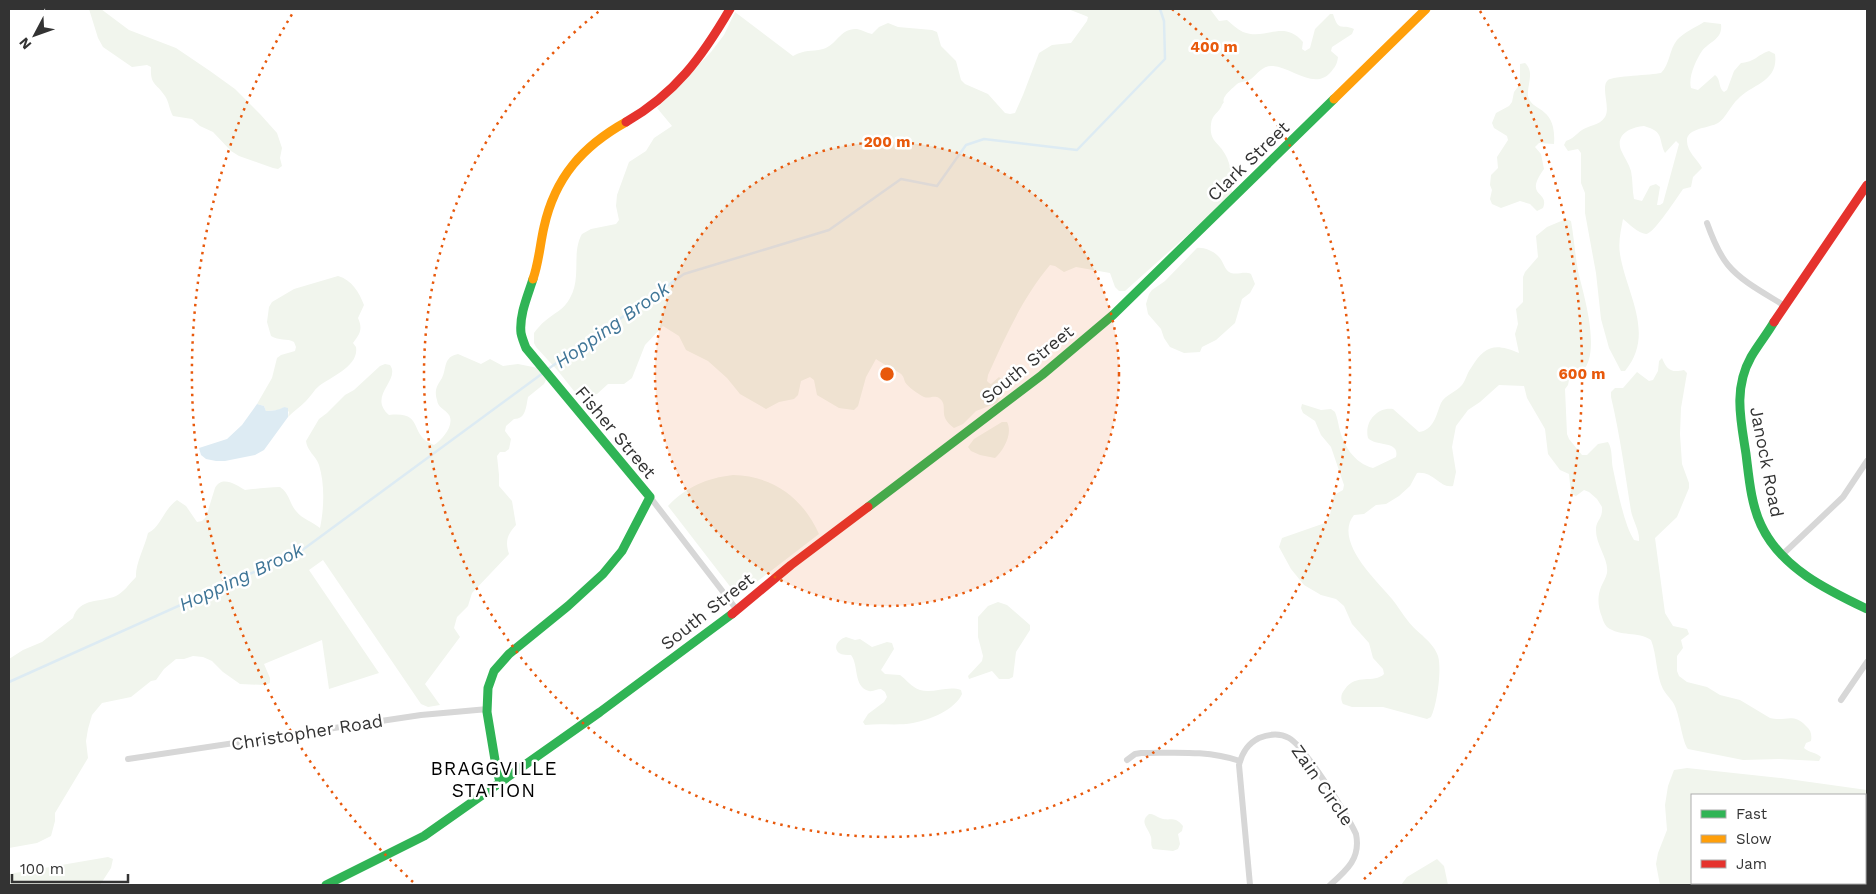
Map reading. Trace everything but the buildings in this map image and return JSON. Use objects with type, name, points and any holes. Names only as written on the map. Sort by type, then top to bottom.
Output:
[{"type":"street","name":"Fisher Street","points":[[500,781],[488,709],[488,686],[497,667],[582,594],[608,568],[626,544],[640,513],[650,497],[622,461],[544,372],[526,348],[521,328],[527,299],[537,269],[546,218],[563,181],[572,166],[589,146],[612,129],[653,105],[668,93],[700,54],[730,9]]},
{"type":"street","name":"Clark Street","points":[[1090,335],[1147,282],[1426,9]]},
{"type":"street","name":"Janock Road","points":[[1867,185],[1748,363],[1741,380],[1739,397],[1740,416],[1758,517],[1767,535],[1782,555],[1813,581],[1867,609]]},
{"type":"street","points":[[1707,222],[1714,241],[1728,265],[1743,278],[1785,306]]},
{"type":"street","name":"South Street","points":[[326,885],[410,844],[600,712],[737,610],[791,565],[1024,390],[1090,335]]},
{"type":"street","points":[[1782,555],[1843,497],[1867,461]]},
{"type":"street","points":[[650,497],[737,610]]},
{"type":"street","points":[[1841,700],[1867,662]]},
{"type":"street","name":"Christopher Road","points":[[128,759],[420,715],[488,709]]},
{"type":"street","name":"Zain Circle","points":[[1240,761],[1243,752],[1250,744],[1268,735],[1287,737],[1303,750],[1356,834],[1358,848],[1352,863],[1330,885]]},
{"type":"street","points":[[1127,760],[1135,754],[1141,753],[1199,752],[1221,755],[1240,761],[1239,775],[1250,885]]},
{"type":"shaded area","points":[[89,9],[101,9],[129,30],[176,48],[235,89],[277,133],[282,148],[280,158],[282,166],[278,169],[273,168],[239,156],[231,151],[213,132],[200,126],[192,119],[173,116],[166,98],[153,81],[151,67],[147,65],[132,67],[103,47],[98,38]]},
{"type":"shaded area","points":[[1068,9],[1210,9],[1219,21],[1227,20],[1243,32],[1259,34],[1281,31],[1296,35],[1303,42],[1302,49],[1305,51],[1310,48],[1315,29],[1330,14],[1333,14],[1339,26],[1354,29],[1352,34],[1332,47],[1331,51],[1338,57],[1337,62],[1330,73],[1324,78],[1310,79],[1280,67],[1269,66],[1249,80],[1240,82],[1226,94],[1221,108],[1213,118],[1211,130],[1213,138],[1223,150],[1229,163],[1232,195],[1125,291],[1119,291],[1115,287],[1110,273],[1076,267],[1064,272],[1050,265],[1023,304],[988,375],[987,381],[991,384],[999,377],[1002,380],[1000,398],[997,403],[976,411],[963,424],[954,428],[944,415],[943,404],[939,398],[924,397],[919,394],[906,384],[901,374],[876,359],[866,377],[858,406],[854,410],[839,408],[817,395],[814,380],[810,377],[801,381],[798,395],[794,399],[779,402],[766,409],[740,394],[727,378],[708,361],[686,350],[679,336],[663,326],[645,345],[632,378],[624,384],[608,384],[597,394],[587,397],[574,391],[536,347],[534,333],[544,322],[565,306],[574,290],[577,249],[582,234],[591,229],[616,224],[619,220],[616,206],[617,195],[629,162],[646,151],[654,138],[672,126],[657,108],[711,52],[724,35],[735,12],[793,56],[801,52],[828,47],[842,34],[851,29],[872,34],[879,27],[888,23],[898,27],[932,30],[937,32],[941,46],[956,61],[961,80],[965,84],[988,94],[1005,113],[1010,114],[1015,113],[1039,53],[1052,45],[1071,43],[1087,21],[1088,17]]},
{"type":"shaded area","points":[[1704,22],[1721,24],[1721,29],[1718,36],[1702,51],[1697,59],[1693,69],[1691,88],[1698,90],[1715,75],[1724,92],[1727,90],[1734,71],[1741,63],[1750,61],[1769,51],[1775,54],[1775,63],[1769,77],[1738,99],[1721,121],[1690,133],[1687,145],[1702,168],[1693,177],[1691,187],[1683,189],[1654,228],[1646,234],[1634,228],[1623,219],[1620,254],[1639,328],[1638,343],[1634,357],[1625,371],[1621,371],[1609,348],[1601,319],[1596,273],[1585,213],[1585,193],[1581,183],[1581,153],[1578,149],[1568,151],[1564,145],[1566,141],[1582,130],[1597,124],[1605,117],[1607,108],[1605,87],[1608,80],[1661,73],[1677,40]],"holes":[[[1644,126],[1651,128],[1660,136],[1665,153],[1676,141],[1679,144],[1663,203],[1660,205],[1657,205],[1660,187],[1656,184],[1650,186],[1642,201],[1634,199],[1631,171],[1620,144],[1620,140],[1625,132]]]},
{"type":"shaded area","points":[[1525,63],[1530,70],[1528,96],[1530,101],[1548,116],[1554,131],[1554,144],[1539,143],[1535,147],[1541,154],[1544,169],[1536,185],[1538,193],[1543,198],[1543,208],[1537,211],[1530,204],[1520,201],[1501,208],[1492,204],[1490,199],[1492,190],[1490,185],[1491,175],[1498,168],[1497,157],[1508,140],[1507,136],[1494,128],[1492,123],[1496,113],[1509,106],[1512,102],[1514,92],[1520,84],[1520,64]]},
{"type":"shaded area","points":[[1566,219],[1571,221],[1591,340],[1590,354],[1586,366],[1579,374],[1574,372],[1570,375],[1565,389],[1567,434],[1582,455],[1587,455],[1598,444],[1608,442],[1611,448],[1613,469],[1621,506],[1634,540],[1639,541],[1631,511],[1611,392],[1615,388],[1623,388],[1637,372],[1649,381],[1653,380],[1658,371],[1659,361],[1662,358],[1670,370],[1684,370],[1687,373],[1681,408],[1680,434],[1682,464],[1689,488],[1677,517],[1655,538],[1665,613],[1673,626],[1687,629],[1689,634],[1681,640],[1683,648],[1677,656],[1679,676],[1687,682],[1707,687],[1720,695],[1740,700],[1770,718],[1797,719],[1809,729],[1811,735],[1811,741],[1806,743],[1804,748],[1821,757],[1819,761],[1743,760],[1688,749],[1676,708],[1663,689],[1651,640],[1646,637],[1612,630],[1604,622],[1599,598],[1601,587],[1607,575],[1607,567],[1596,534],[1596,528],[1602,514],[1602,507],[1589,492],[1584,490],[1576,496],[1571,494],[1569,474],[1560,470],[1548,454],[1545,429],[1527,398],[1524,386],[1499,385],[1468,410],[1456,426],[1452,447],[1456,472],[1453,486],[1444,485],[1428,475],[1417,473],[1410,486],[1399,496],[1386,504],[1376,505],[1364,514],[1354,515],[1349,525],[1349,537],[1360,560],[1408,621],[1429,641],[1436,651],[1439,662],[1439,678],[1437,696],[1431,717],[1427,719],[1383,707],[1352,707],[1343,704],[1341,700],[1342,694],[1349,684],[1354,681],[1380,677],[1384,674],[1383,669],[1373,658],[1369,643],[1352,624],[1344,606],[1336,599],[1321,595],[1304,585],[1291,569],[1279,547],[1282,538],[1325,523],[1330,515],[1334,495],[1343,490],[1344,485],[1331,447],[1321,435],[1315,421],[1303,413],[1302,404],[1321,410],[1331,409],[1335,412],[1347,447],[1355,458],[1366,466],[1373,468],[1396,457],[1394,448],[1368,438],[1367,432],[1370,421],[1382,410],[1393,409],[1419,432],[1424,431],[1434,421],[1443,400],[1462,385],[1476,360],[1481,355],[1491,348],[1497,347],[1519,353],[1515,334],[1518,324],[1516,309],[1523,302],[1523,277],[1525,272],[1538,257],[1536,236],[1547,227]]},
{"type":"shaded area","points":[[1197,248],[1205,249],[1217,255],[1231,273],[1251,274],[1255,284],[1250,293],[1242,299],[1235,323],[1216,340],[1202,347],[1200,352],[1184,353],[1170,347],[1161,329],[1148,314],[1146,304],[1152,290],[1165,281]]},
{"type":"shaded area","points":[[338,276],[347,280],[354,287],[364,305],[358,318],[360,331],[353,343],[356,347],[356,354],[353,360],[343,370],[319,386],[288,417],[289,412],[284,407],[279,410],[266,411],[264,406],[257,404],[272,378],[277,358],[295,351],[296,347],[294,342],[271,336],[267,322],[269,307],[272,302],[294,289]]},
{"type":"shaded area","points":[[458,354],[481,364],[490,359],[503,366],[518,364],[538,368],[545,375],[546,380],[544,384],[528,397],[523,415],[514,419],[506,426],[505,431],[511,439],[509,449],[505,452],[500,452],[497,456],[499,486],[512,501],[516,525],[508,538],[509,554],[472,593],[468,606],[457,617],[454,628],[460,637],[425,684],[440,705],[428,707],[421,704],[323,560],[309,570],[379,673],[329,689],[322,640],[264,664],[270,678],[270,683],[265,685],[240,684],[223,672],[212,661],[203,657],[193,656],[176,659],[164,669],[156,680],[151,681],[131,697],[102,703],[92,715],[88,729],[86,741],[88,758],[55,813],[51,836],[37,843],[9,848],[9,659],[23,650],[42,642],[73,618],[76,611],[85,604],[119,595],[136,577],[148,533],[156,527],[168,509],[177,500],[186,506],[197,522],[202,521],[206,517],[215,488],[221,482],[229,482],[245,490],[280,487],[286,493],[298,514],[320,528],[323,505],[322,480],[319,465],[308,448],[306,441],[319,419],[380,366],[390,365],[391,376],[381,401],[383,408],[389,415],[408,417],[412,420],[421,436],[434,445],[444,436],[450,423],[449,415],[438,403],[436,388],[444,374],[446,363],[453,355]]},
{"type":"shaded area","points":[[257,404],[264,406],[266,411],[284,407],[288,408],[288,417],[264,450],[255,455],[225,461],[206,459],[201,455],[199,448],[227,439],[242,425]]},
{"type":"shaded area","points":[[1002,422],[1007,422],[1009,431],[1002,451],[995,458],[971,451],[968,447],[974,439]]},
{"type":"shaded area","points":[[733,475],[748,476],[761,480],[785,491],[804,510],[819,534],[746,590],[732,589],[668,506],[675,499],[698,484],[714,478]]},
{"type":"shaded area","points":[[998,602],[1007,605],[1030,625],[1030,630],[1016,652],[1013,677],[999,679],[992,671],[969,679],[968,676],[982,661],[983,656],[978,637],[978,617],[988,606]]},
{"type":"shaded area","points":[[846,637],[855,640],[860,639],[872,647],[887,642],[892,643],[894,649],[881,670],[885,674],[900,675],[920,690],[961,690],[962,694],[959,700],[941,713],[919,722],[865,725],[863,722],[868,714],[884,702],[887,697],[881,689],[870,691],[864,689],[858,680],[851,655],[842,654],[837,651],[837,644]]},
{"type":"shaded area","points":[[1687,768],[1867,790],[1867,885],[1660,885],[1656,864],[1667,830],[1665,805],[1668,786],[1674,770]]},
{"type":"shaded area","points":[[1149,814],[1177,821],[1183,826],[1182,831],[1178,834],[1180,844],[1178,849],[1173,851],[1153,849],[1151,837],[1144,822]]},
{"type":"shaded area","points":[[108,857],[113,859],[111,868],[100,885],[9,885],[9,874]]},
{"type":"shaded area","points":[[1437,859],[1444,866],[1448,885],[1401,885],[1407,877]]},
{"type":"waterway","name":"Hopping Brook","points":[[548,369],[684,274],[829,230],[901,179],[937,186],[966,145],[984,139],[1077,150],[1165,59],[1164,21],[1160,9]]},
{"type":"waterway","name":"Hopping Brook","points":[[9,682],[301,551],[543,373]]},
{"type":"traffic: fast","points":[[868,507],[1042,375],[1113,315],[1334,99]]},
{"type":"traffic: fast","points":[[500,781],[487,712],[488,688],[494,671],[509,654],[568,606],[603,574],[622,551],[650,497],[526,348],[521,333],[521,319],[533,279]]},
{"type":"traffic: fast","points":[[1774,322],[1745,369],[1740,393],[1749,481],[1758,517],[1761,525],[1780,554],[1806,576],[1836,594],[1867,609]]},
{"type":"traffic: fast","points":[[326,885],[424,836],[600,712],[732,614]]},
{"type":"traffic: slow","points":[[1334,99],[1426,9]]},
{"type":"traffic: slow","points":[[533,279],[549,209],[563,178],[584,153],[611,131],[626,122]]},
{"type":"traffic: jam","points":[[626,122],[659,99],[686,73],[709,43],[730,9]]},
{"type":"traffic: jam","points":[[1774,322],[1867,185]]},
{"type":"traffic: jam","points":[[732,614],[791,565],[868,507]]},
{"type":"district","name":"BRAGGVILLE STATION","points":[[494,779]]}]
